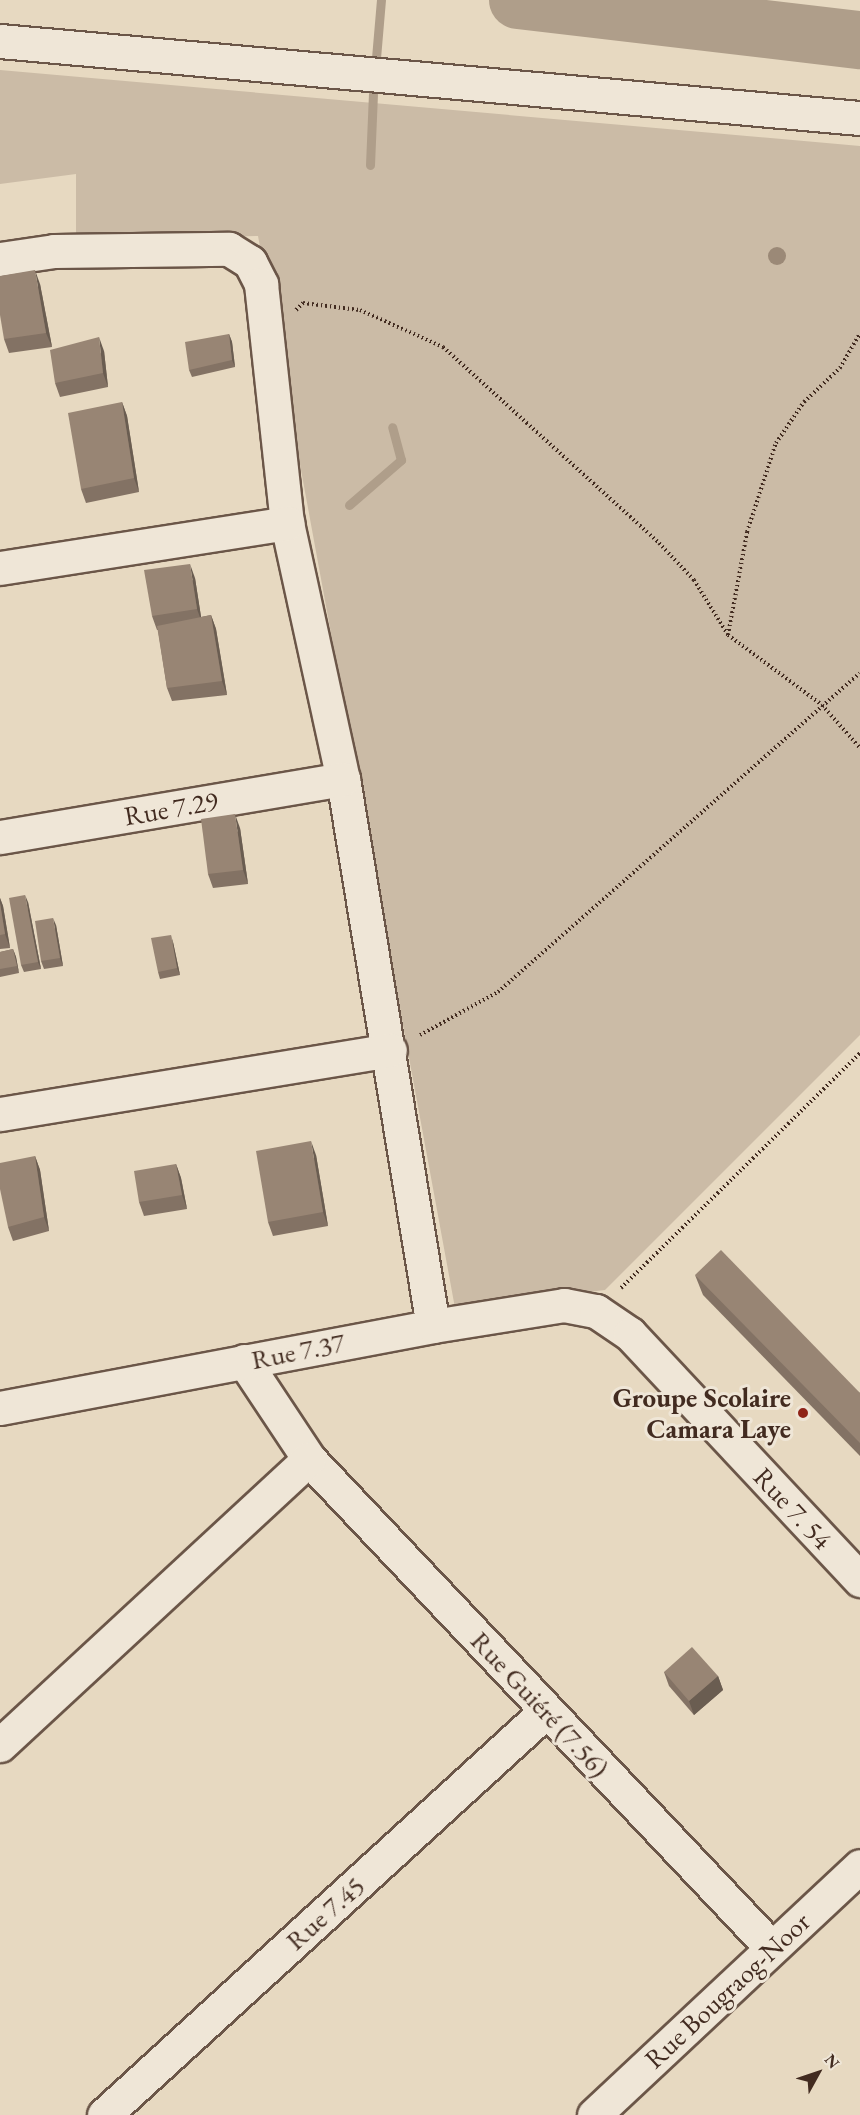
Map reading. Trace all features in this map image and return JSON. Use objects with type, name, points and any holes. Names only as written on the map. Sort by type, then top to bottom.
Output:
[{"type":"street","points":[[0,40],[860,118]]},
{"type":"street","points":[[0,259],[54,251],[229,249],[250,262],[261,284],[263,338],[287,523],[343,779],[390,1050],[433,1326]]},
{"type":"street","points":[[0,568],[287,523]]},
{"type":"street","name":"Rue 7.29","points":[[0,837],[343,779]]},
{"type":"street","points":[[0,1114],[390,1050]]},
{"type":"street","name":"Rue 7.37","points":[[0,1408],[433,1326],[564,1305],[596,1311]]},
{"type":"street","name":"Rue 7. 54","points":[[596,1311],[630,1334],[860,1580]]},
{"type":"street","name":"Rue Guiéré (7.56)","points":[[244,1361],[309,1459],[771,1947]]},
{"type":"street","points":[[0,1745],[309,1459]]},
{"type":"street","name":"Rue 7.45","points":[[104,2115],[546,1711]]},
{"type":"street","name":"Rue Bougraog-Noor","points":[[594,2115],[860,1866]]},
{"type":"path","points":[[263,338],[303,303],[360,310],[443,347],[659,543],[694,580],[728,635],[822,705],[860,748]]},
{"type":"path","points":[[728,635],[747,532],[776,443],[804,402],[840,368],[860,334]]},
{"type":"path","points":[[390,1050],[468,1012],[498,992],[860,673]]},
{"type":"path","points":[[596,1311],[860,1053]]},
{"type":"shaded area","points":[[0,70],[860,146],[860,1035],[605,1290],[455,1308],[258,236],[76,241],[76,174],[0,184]]},
{"type":"building","points":[[35,270],[46,333],[4,339],[0,315],[0,276]]},
{"type":"building","points":[[229,334],[232,360],[189,370],[185,342]]},
{"type":"building","points":[[99,337],[103,373],[55,383],[50,350]]},
{"type":"building","points":[[122,402],[134,478],[81,489],[68,413]]},
{"type":"building","points":[[190,564],[197,609],[152,616],[144,570]]},
{"type":"building","points":[[211,615],[222,681],[167,688],[157,626]]},
{"type":"building","points":[[235,814],[243,870],[208,874],[201,819]]},
{"type":"building","points":[[25,895],[38,962],[21,965],[9,898]]},
{"type":"building","points":[[0,903],[5,934],[0,935]]},
{"type":"building","points":[[53,918],[60,958],[41,961],[35,921]]},
{"type":"building","points":[[171,935],[177,968],[158,972],[151,938]]},
{"type":"building","points":[[13,949],[17,966],[0,969],[0,952]]},
{"type":"building","points":[[311,1141],[323,1212],[268,1222],[256,1151]]},
{"type":"building","points":[[35,1156],[44,1217],[8,1227],[0,1189],[0,1163]]},
{"type":"building","points":[[176,1164],[182,1195],[139,1202],[134,1171]]},
{"type":"building","points":[[721,1250],[860,1393],[860,1443],[695,1275]]},
{"type":"building","points":[[692,1647],[718,1676],[689,1701],[664,1672]]},
{"type":"waterway","points":[[376,58],[381,0]]},
{"type":"waterway","points":[[518,0],[860,40]]},
{"type":"waterway","points":[[370,165],[373,94]]},
{"type":"waterway","points":[[349,505],[401,460],[392,427]]},
{"type":"place","name":"Groupe Scolaire Camara Laye","points":[[803,1413]]}]
